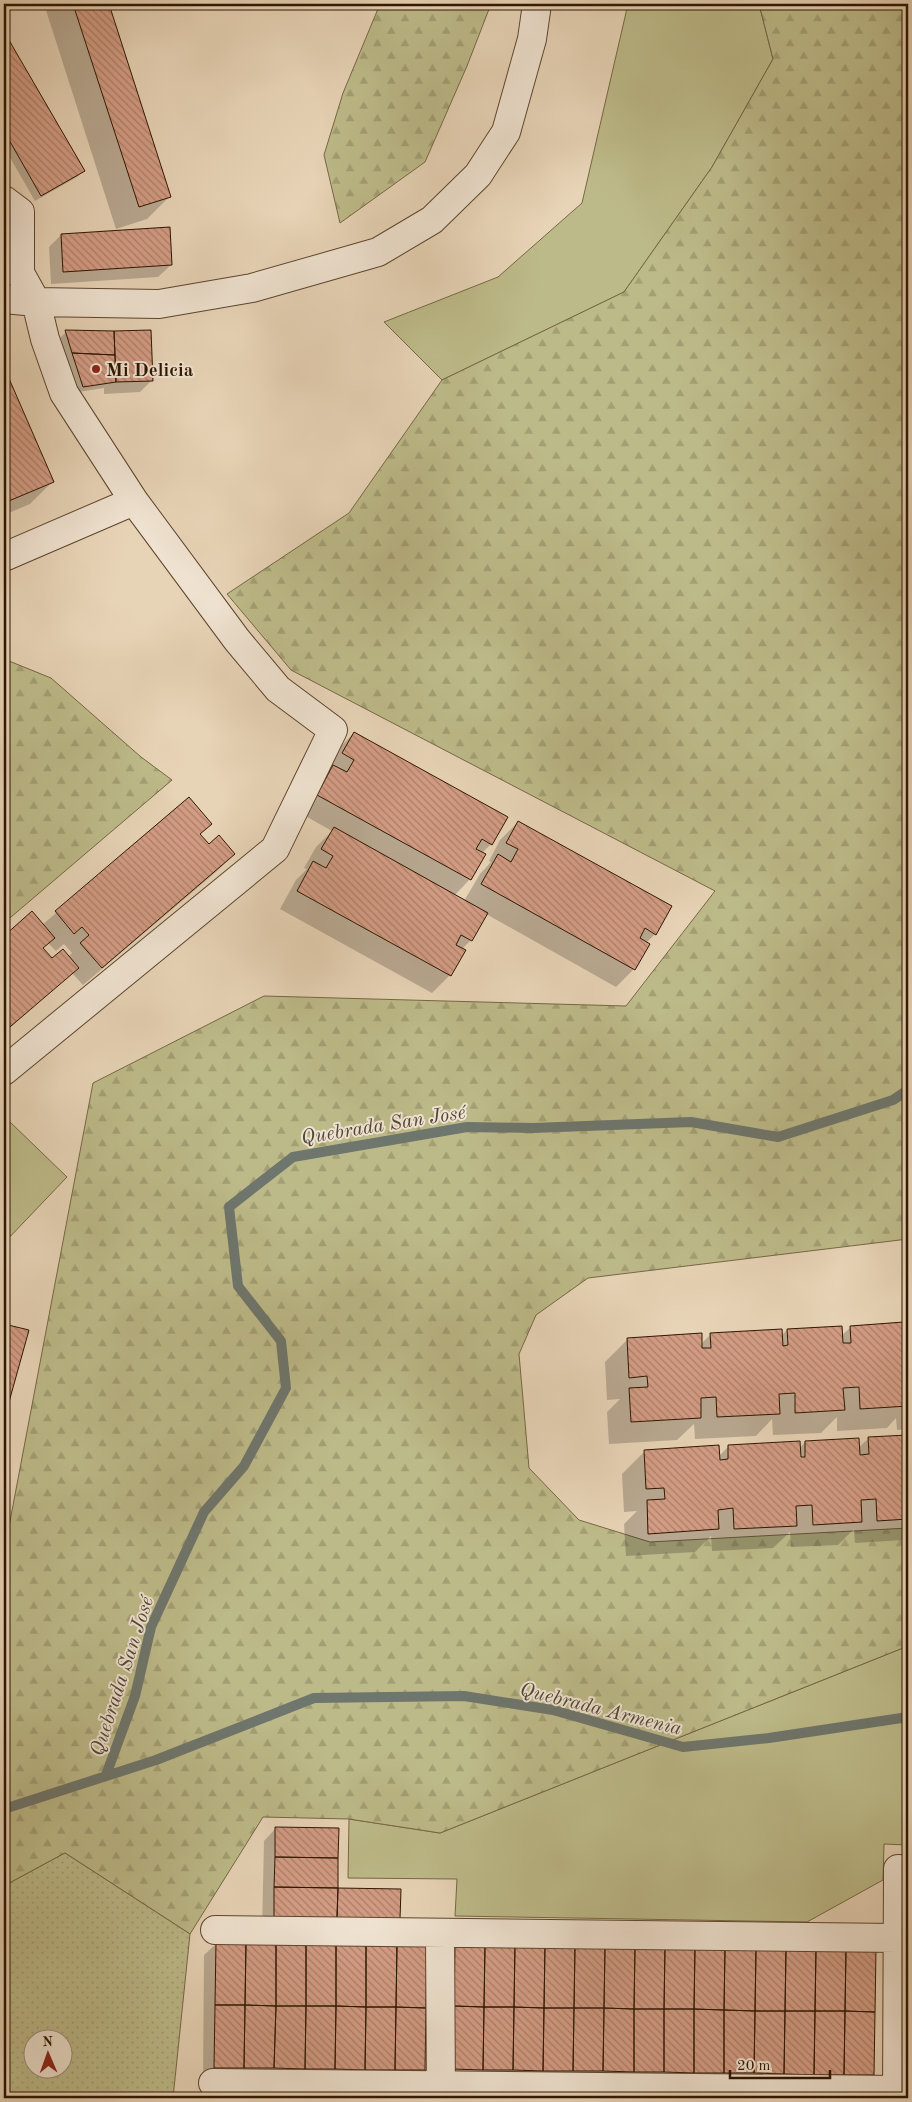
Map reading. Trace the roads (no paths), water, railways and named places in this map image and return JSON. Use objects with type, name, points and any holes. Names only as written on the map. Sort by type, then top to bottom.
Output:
[{"type":"street","points":[[4,299],[36,302],[159,304],[252,288],[378,252],[432,220],[478,175],[506,132],[532,39],[537,4]]},
{"type":"street","points":[[4,200],[20,212],[20,273],[36,302],[44,340],[64,393],[134,501],[237,640],[278,689],[333,730],[275,849],[4,1071]]},
{"type":"street","points":[[4,557],[134,501]]},
{"type":"street","points":[[213,2083],[441,2092],[897,2094],[902,2030],[897,1938],[898,1869],[908,1870]]},
{"type":"street","points":[[215,1930],[897,1938]]},
{"type":"street","points":[[440,1934],[441,2092]]},
{"type":"waterway","name":"Quebrada San José","points":[[106,1775],[135,1696],[151,1627],[204,1512],[244,1466],[286,1388],[281,1341],[238,1286],[229,1207],[293,1157],[467,1127],[533,1128],[691,1122],[778,1137],[893,1100],[908,1090]]},
{"type":"waterway","name":"Quebrada Armenia","points":[[4,1809],[156,1760],[314,1698],[464,1696],[553,1710],[683,1747],[769,1738],[908,1717]]},
{"type":"place","name":"Mi Delicia","points":[[96,369]]}]
